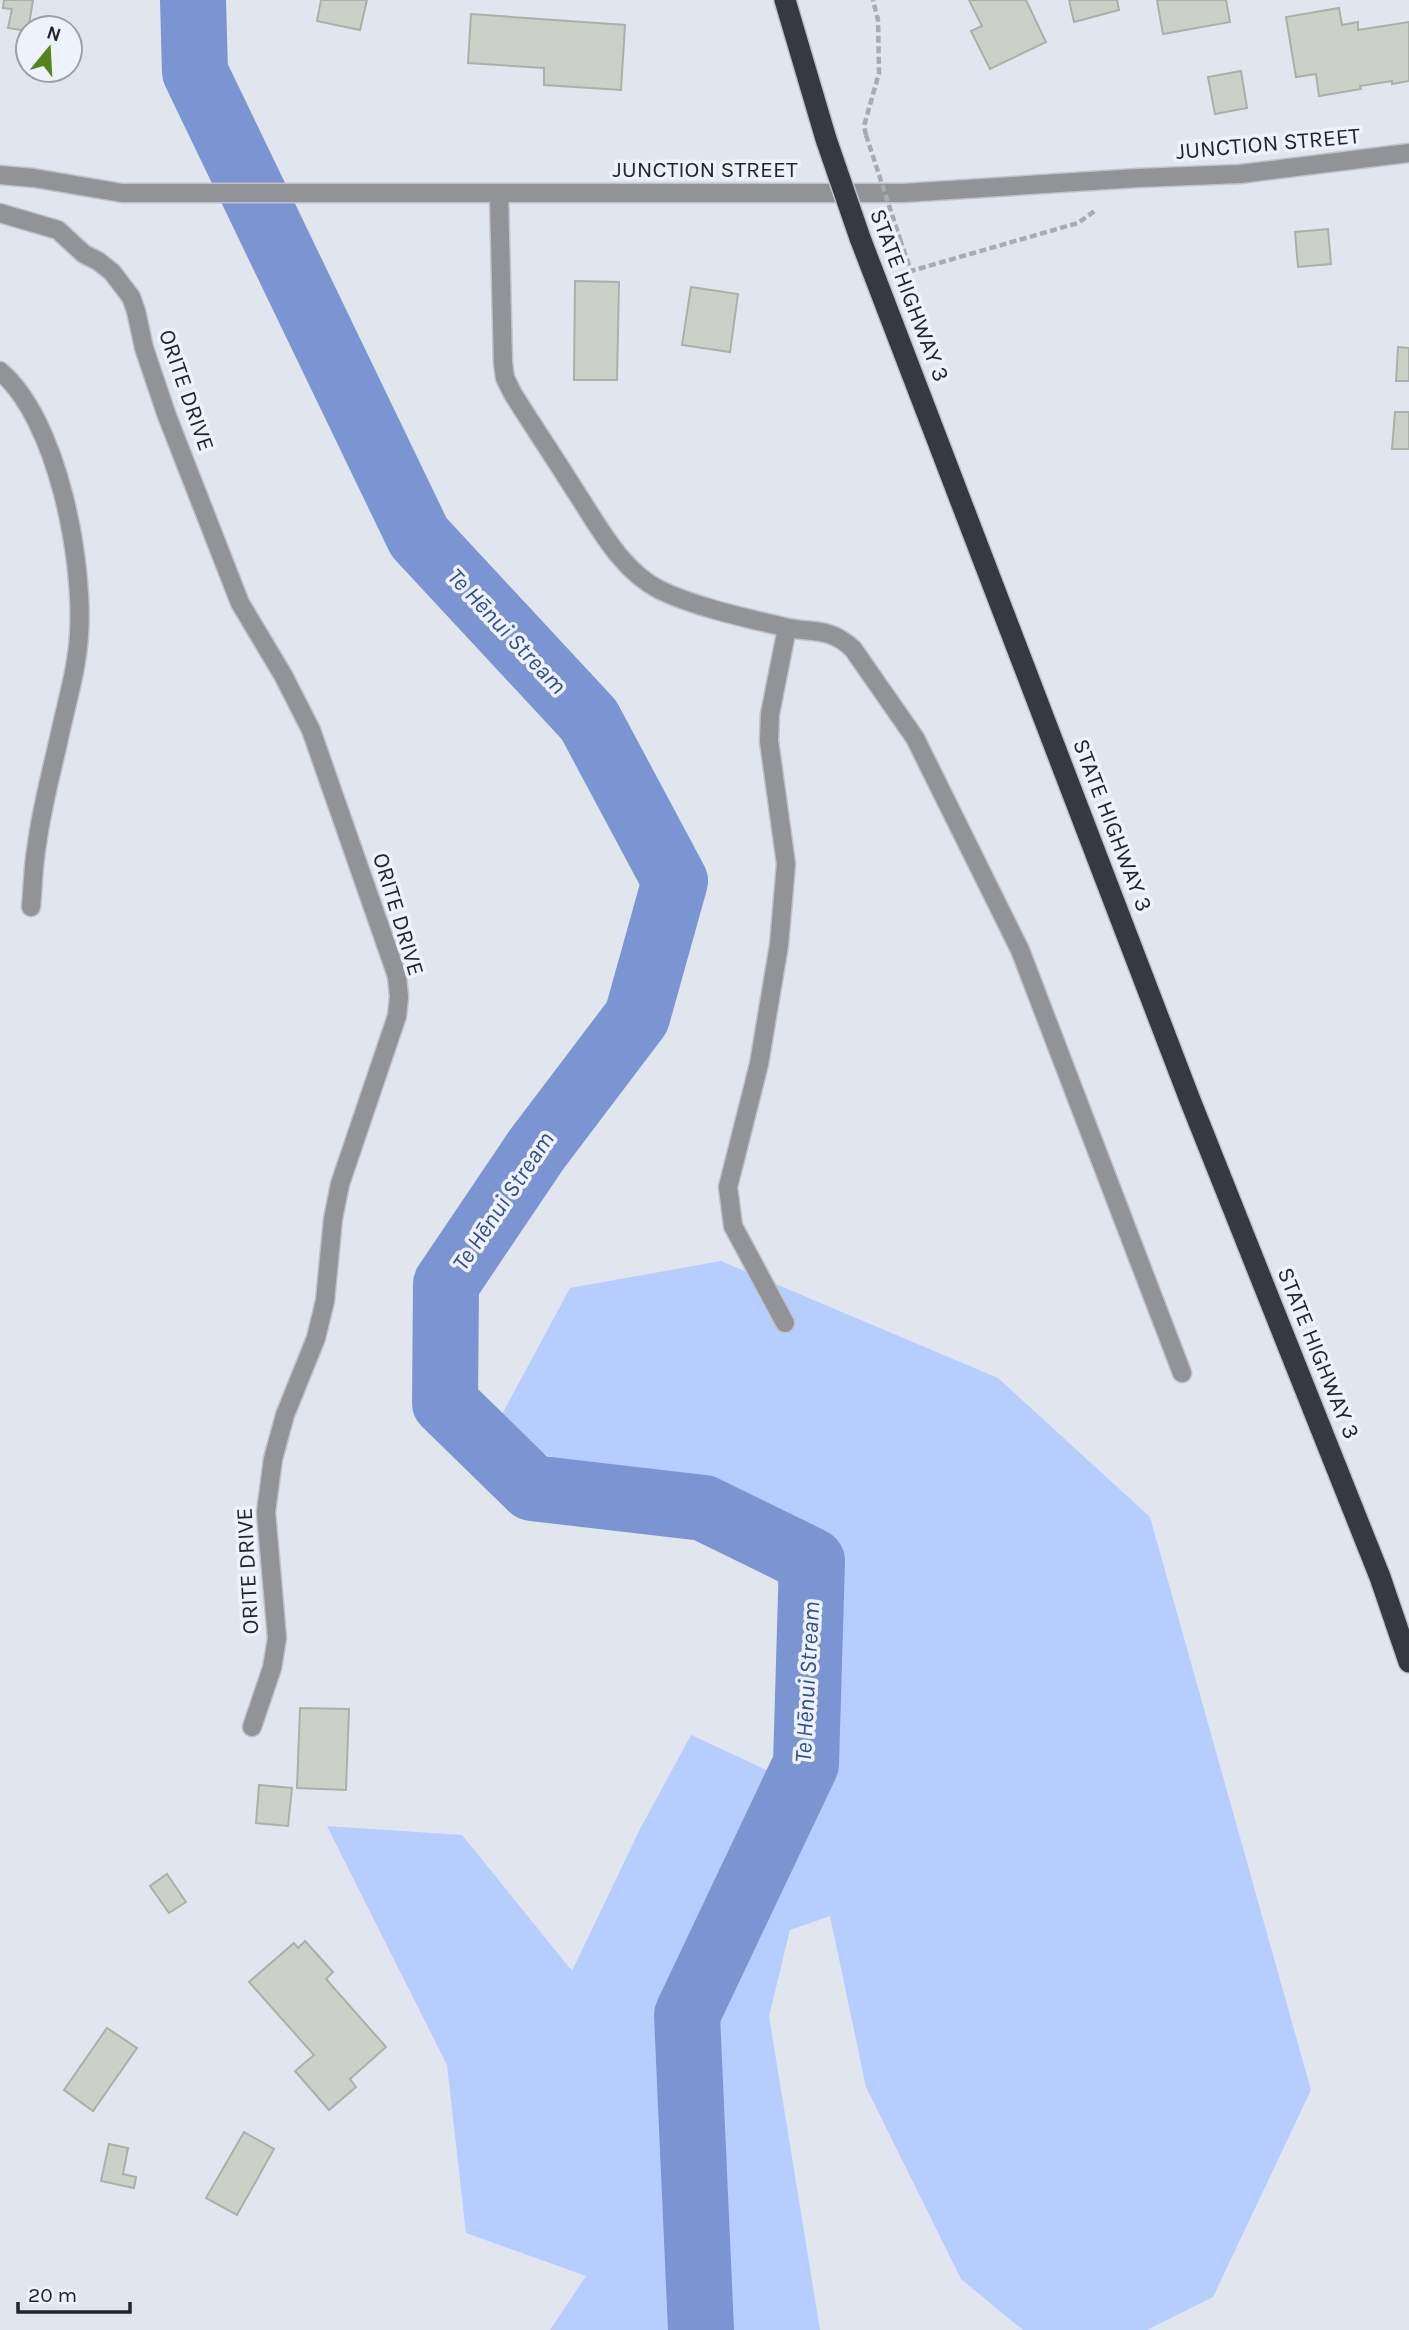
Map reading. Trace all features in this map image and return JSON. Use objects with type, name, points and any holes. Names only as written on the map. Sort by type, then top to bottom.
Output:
[{"type":"highway","name":"STATE HIGHWAY 3","points":[[785,0],[826,139],[860,238],[1190,1100],[1380,1577],[1409,1662]]},
{"type":"street","name":"JUNCTION STREET","points":[[0,175],[34,178],[122,194],[904,193],[1240,174],[1409,153]]},
{"type":"street","points":[[499,195],[503,363],[505,378],[513,394],[611,544],[638,575],[659,589],[685,600],[787,628],[830,633],[841,637],[853,649],[915,738],[1020,950],[1182,1373]]},
{"type":"street","name":"ORITE DRIVE","points":[[0,213],[58,230],[84,254],[112,272],[131,297],[159,393],[240,603],[283,675],[311,730],[397,976],[397,1017],[340,1184],[332,1219],[325,1301],[316,1338],[285,1415],[273,1459],[266,1512],[277,1638],[272,1668],[252,1727]]},
{"type":"street","points":[[0,371],[12,382],[31,410],[50,451],[61,485],[79,579],[76,663],[37,844],[31,907]]},
{"type":"street","points":[[785,1323],[733,1226],[728,1187],[759,1063],[779,945],[786,864],[769,741],[770,714],[787,628]]},
{"type":"path","points":[[873,0],[878,20],[879,73],[864,126],[911,271],[1078,223],[1098,208]]},
{"type":"shaded area","points":[[721,1261],[998,1378],[1150,1517],[1311,2090],[1213,2297],[1147,2330],[1023,2330],[961,2279],[866,2087],[830,1916],[790,1930],[769,2016],[820,2330],[550,2330],[586,2276],[466,2233],[447,2065],[327,1826],[462,1835],[572,1971],[640,1829],[691,1735],[788,1780],[801,1623],[759,1551],[675,1506],[492,1433],[570,1288]]},
{"type":"building","points":[[4,0],[33,0],[31,14],[14,14],[14,29],[8,28],[12,9],[3,8]]},
{"type":"building","points":[[321,0],[367,0],[360,30],[317,21]]},
{"type":"building","points":[[969,0],[1026,0],[1046,42],[990,69],[971,31],[982,26]]},
{"type":"building","points":[[1069,0],[1117,0],[1119,10],[1074,22]]},
{"type":"building","points":[[1157,0],[1226,0],[1230,22],[1163,34]]},
{"type":"building","points":[[1339,8],[1342,25],[1358,22],[1358,30],[1409,22],[1409,81],[1360,86],[1361,89],[1319,96],[1316,74],[1296,77],[1286,17]]},
{"type":"building","points":[[471,14],[625,25],[621,90],[544,85],[544,68],[468,63]]},
{"type":"building","points":[[1241,71],[1247,108],[1215,114],[1208,77]]},
{"type":"building","points":[[1328,229],[1331,264],[1298,267],[1295,232]]},
{"type":"building","points":[[575,281],[619,282],[617,380],[574,380]]},
{"type":"building","points":[[691,287],[738,294],[730,352],[682,345]]},
{"type":"building","points":[[1398,347],[1409,348],[1409,381],[1396,381]]},
{"type":"building","points":[[1395,412],[1409,412],[1409,449],[1392,449]]},
{"type":"building","points":[[300,1708],[349,1709],[346,1790],[297,1788]]},
{"type":"building","points":[[259,1785],[292,1788],[288,1826],[256,1823]]},
{"type":"building","points":[[167,1874],[186,1902],[169,1913],[150,1886]]},
{"type":"building","points":[[305,1941],[333,1972],[326,1979],[386,2047],[350,2079],[356,2087],[329,2110],[295,2071],[314,2055],[249,1982],[294,1943],[298,1948]]},
{"type":"building","points":[[107,2028],[137,2048],[93,2111],[64,2090]]},
{"type":"building","points":[[244,2132],[274,2149],[237,2215],[206,2198]]},
{"type":"building","points":[[109,2144],[128,2148],[123,2174],[136,2177],[134,2188],[101,2181]]},
{"type":"waterway","name":"Te Hēnui Stream","points":[[193,0],[195,72],[419,537],[589,720],[675,881],[637,1017],[537,1149],[446,1284],[445,1403],[532,1488],[704,1508],[812,1561],[806,1764],[687,2015],[701,2330]]}]
